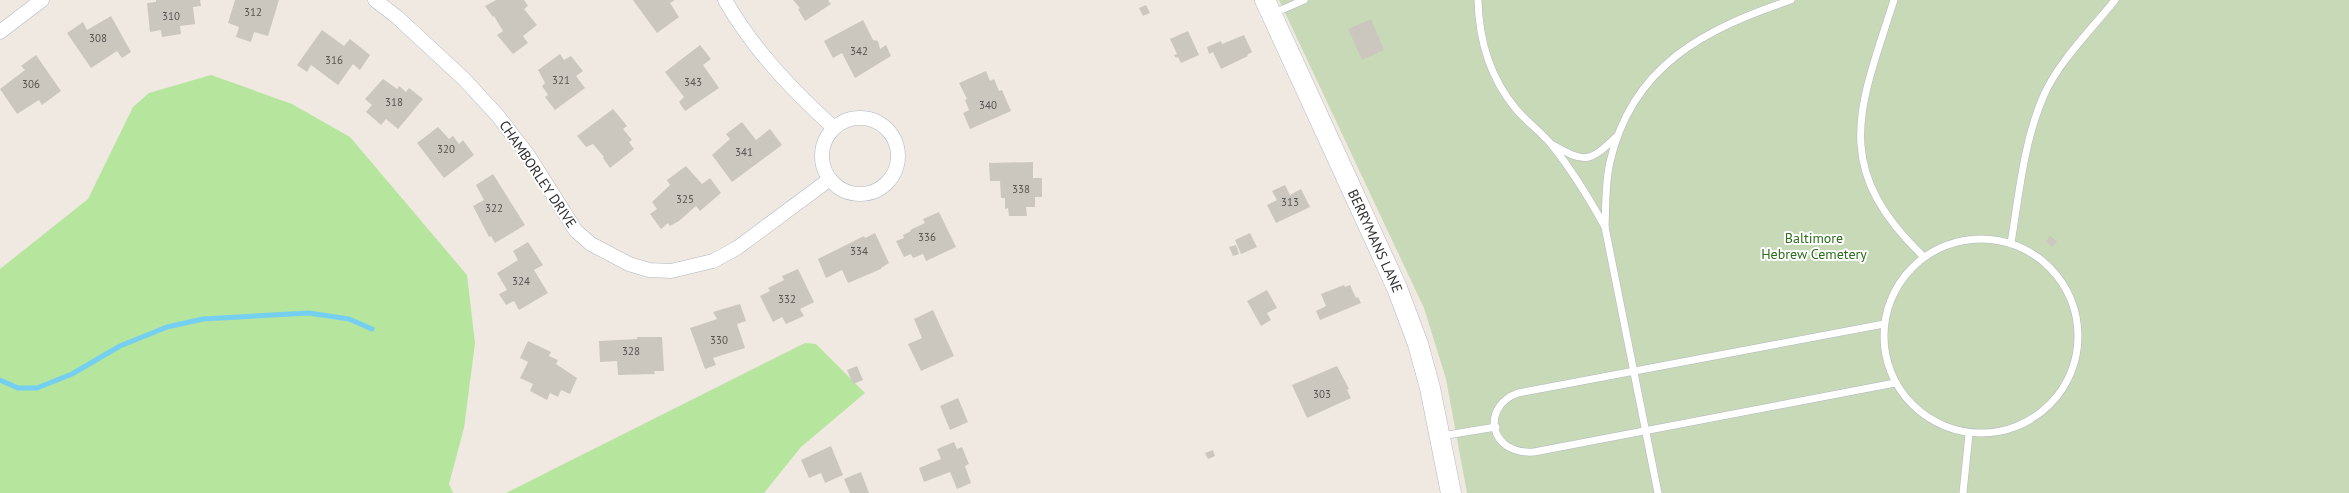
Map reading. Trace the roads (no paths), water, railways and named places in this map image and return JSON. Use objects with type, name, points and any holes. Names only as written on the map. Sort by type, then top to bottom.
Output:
[{"type":"street","points":[[0,32],[42,0]]},
{"type":"street","name":"CHAMBORLEY DRIVE","points":[[375,0],[444,61],[498,116],[528,155],[576,231],[591,244],[629,264],[649,270],[671,271],[713,261],[737,248],[830,179]]},
{"type":"street","points":[[725,0],[771,66],[792,90],[834,128]]},
{"type":"street","name":"BERRYMANS LANE","points":[[1268,7],[1397,288],[1418,344],[1441,436],[1451,493]]},
{"type":"street","points":[[862,117],[872,119],[884,126],[892,133],[897,143],[899,154],[893,176],[877,190],[865,194],[851,193],[840,188],[830,179],[823,164],[822,150],[826,139],[834,128],[848,119],[862,117]]},
{"type":"lane","points":[[1268,7],[1304,0]]},
{"type":"lane","points":[[1478,0],[1482,41],[1490,65],[1503,92],[1517,110],[1550,143],[1585,192],[1605,227]]},
{"type":"lane","points":[[1658,493],[1635,369],[1605,227],[1606,189],[1617,137],[1640,91],[1658,70],[1685,47],[1722,26],[1791,0]]},
{"type":"lane","points":[[1894,0],[1861,110],[1859,136],[1862,164],[1883,210],[1902,235],[1924,257]]},
{"type":"lane","points":[[2011,243],[2028,147],[2034,122],[2045,94],[2055,76],[2115,0]]},
{"type":"lane","points":[[1550,143],[1574,156],[1588,158],[1599,154],[1617,137]]},
{"type":"lane","points":[[1970,239],[1991,239],[2011,243],[2027,250],[2042,260],[2056,274],[2067,290],[2074,307],[2078,327],[2078,344],[2074,366],[2065,386],[2051,404],[2032,419],[2013,429],[2000,432],[1969,434],[1938,425],[1918,412],[1903,396],[1895,383],[1885,353],[1884,324],[1889,304],[1898,285],[1910,269],[1924,257],[1952,243],[1970,239]]},
{"type":"lane","points":[[1884,324],[1635,369],[1508,396],[1500,404],[1496,416],[1498,440],[1505,447],[1515,452],[1525,453],[1895,383]]},
{"type":"lane","points":[[1441,436],[1496,427]]},
{"type":"lane","points":[[1963,493],[1969,434]]},
{"type":"waterway","points":[[0,380],[18,388],[37,388],[72,374],[120,346],[167,327],[203,319],[309,313],[349,319],[372,329]]},
{"type":"park label","name":"Baltimore Hebrew Cemetery","points":[[1814,246]]}]
